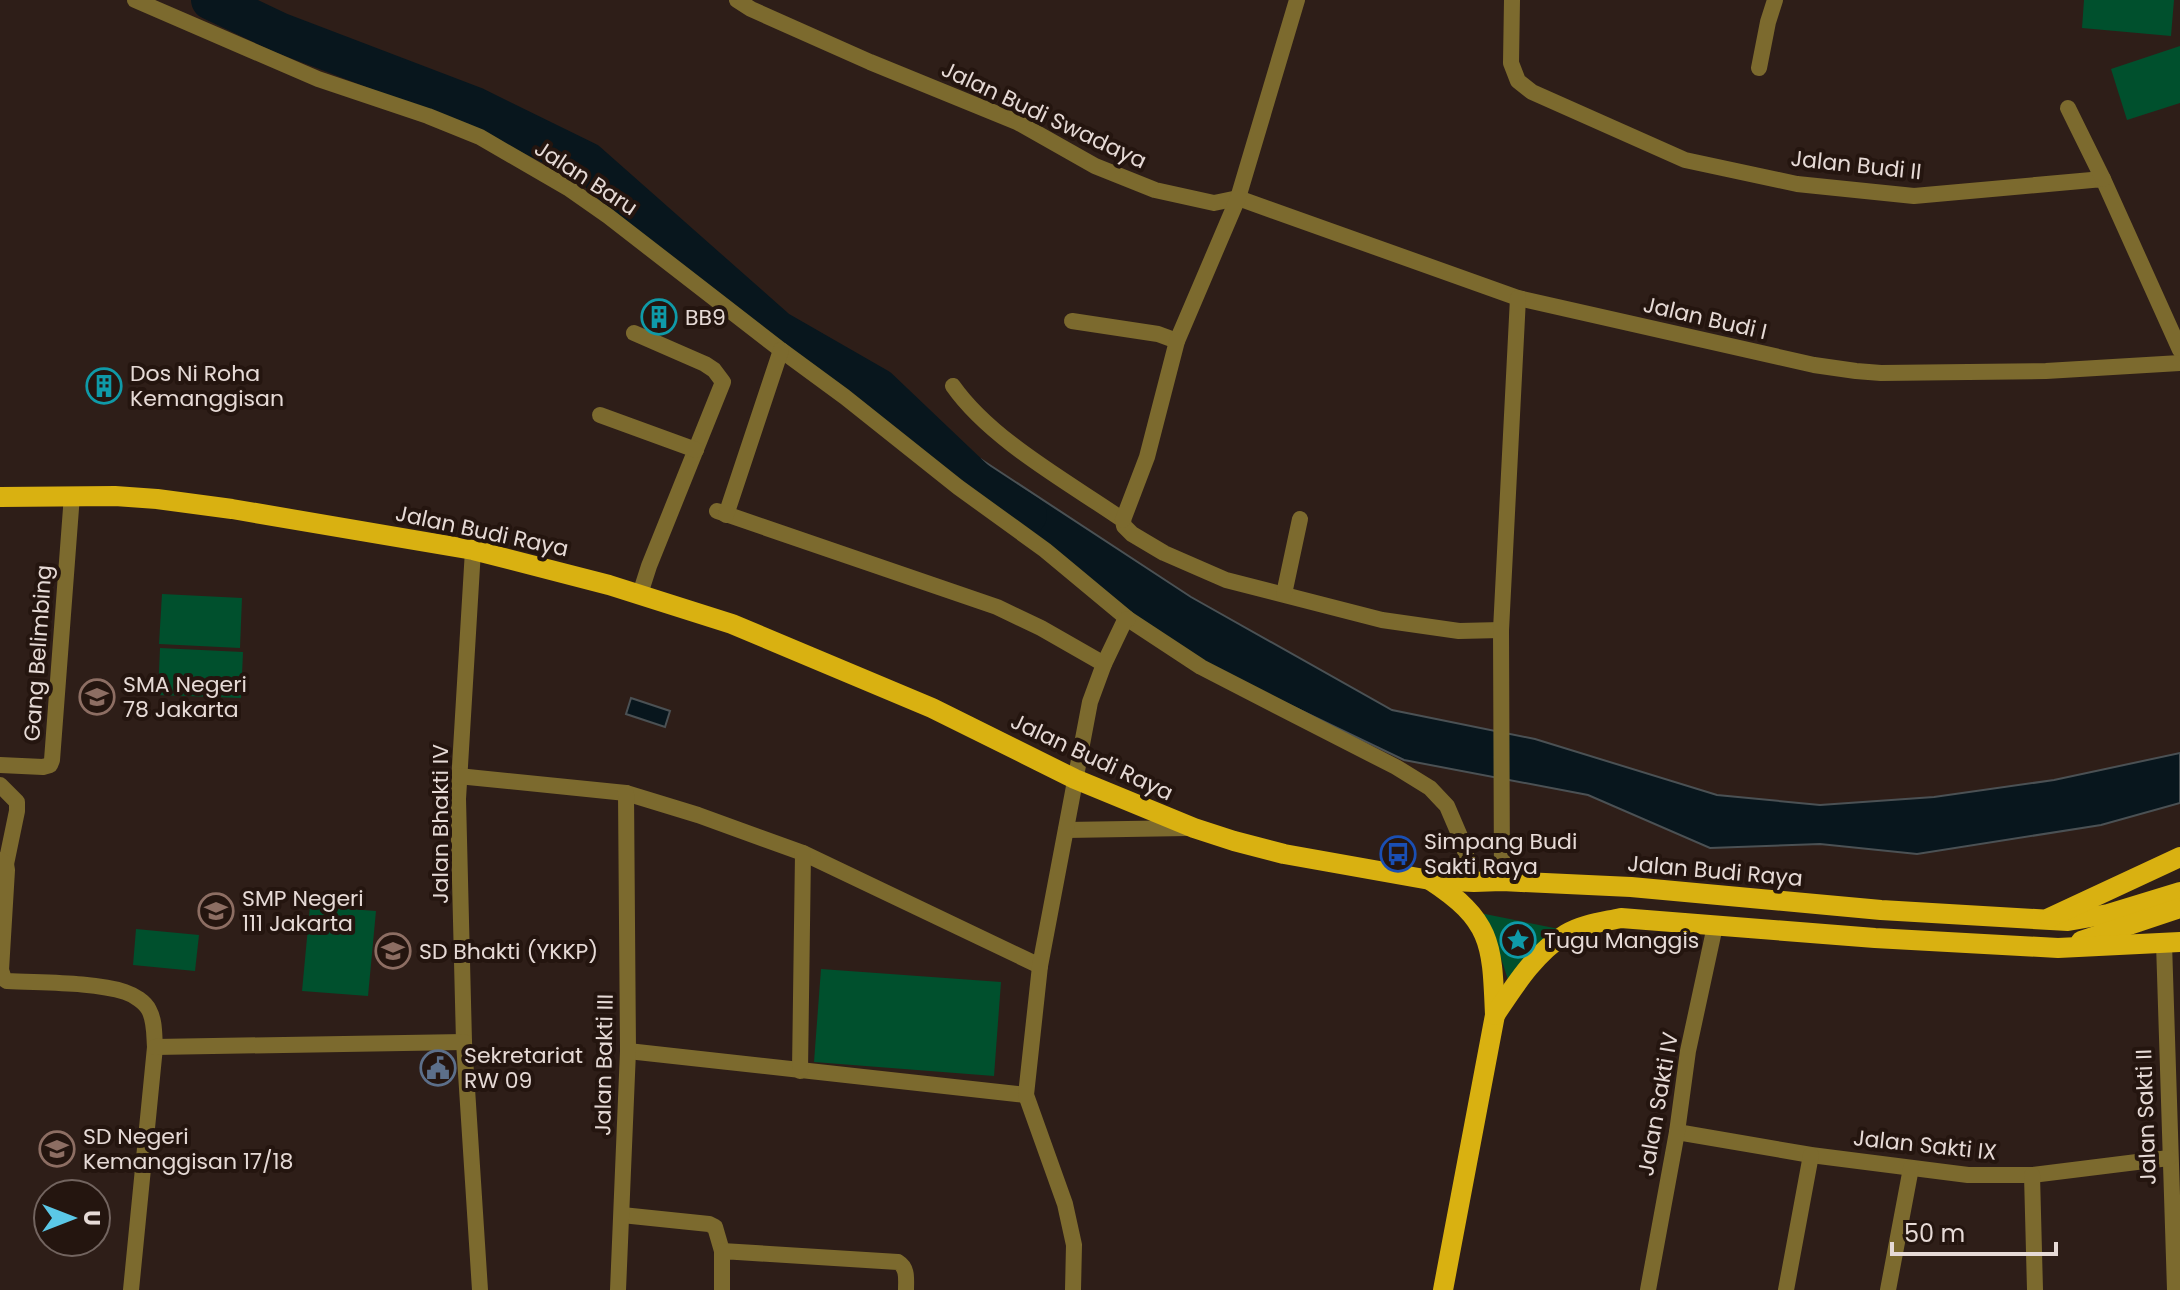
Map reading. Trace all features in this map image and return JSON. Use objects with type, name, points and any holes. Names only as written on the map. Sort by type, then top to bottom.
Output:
[{"type":"main road","name":"Jalan Budi Raya","points":[[0,497],[72,495],[157,499],[232,509],[473,550],[640,594],[732,624],[918,702],[1075,779],[1194,828],[1284,854],[1430,880],[1631,887],[1881,910],[2046,920],[2180,857]]},
{"type":"main road","points":[[1430,880],[1446,890],[1482,928],[1489,943],[1495,1015],[1443,1290]]},
{"type":"main road","points":[[2046,920],[2089,919],[2180,892]]},
{"type":"main road","points":[[2058,948],[2180,908]]},
{"type":"main road","points":[[1495,1015],[1532,962],[1567,933],[1590,924],[1621,918],[1875,938],[2058,948],[2172,943]]},
{"type":"street","name":"Jalan Baru","points":[[135,0],[318,79],[480,137],[568,188],[845,397],[958,487],[1045,550],[1128,619],[1201,667],[1396,767],[1430,788],[1447,806],[1462,841],[1474,882]]},
{"type":"street","name":"Jalan Budi Swadaya","points":[[737,0],[870,62],[1017,122],[1095,166],[1155,190],[1214,203],[1238,198]]},
{"type":"street","points":[[1297,0],[1238,198],[1177,341],[1144,467],[1123,520],[1124,526],[1132,534],[1188,564],[1226,580],[1382,620],[1459,631],[1501,630]]},
{"type":"street","name":"Jalan Budi II","points":[[1512,0],[1511,63],[1518,81],[1532,92],[1685,160],[1797,184],[1914,196],[2103,179]]},
{"type":"street","points":[[1759,68],[1775,0]]},
{"type":"street","points":[[2068,108],[2180,350]]},
{"type":"street","name":"Jalan Budi I","points":[[1238,198],[1518,298],[1795,361],[1856,371],[2046,371],[2180,363]]},
{"type":"street","points":[[1502,881],[1501,630],[1518,298]]},
{"type":"street","points":[[1072,321],[1158,334],[1177,341]]},
{"type":"street","points":[[634,333],[705,364],[723,382],[640,594]]},
{"type":"street","points":[[781,350],[721,513],[997,607],[1104,664]]},
{"type":"street","points":[[953,386],[963,400],[1016,447],[1123,520]]},
{"type":"street","points":[[600,415],[696,450]]},
{"type":"street","name":"Gang Belimbing","points":[[0,765],[43,767],[50,765],[52,760],[72,495]]},
{"type":"street","points":[[1284,594],[1300,519]]},
{"type":"street","name":"Jalan Bhakti IV","points":[[473,550],[458,776],[464,1042],[480,1290]]},
{"type":"street","points":[[1073,1290],[1074,1245],[1065,1204],[1026,1095],[1040,966],[1090,702],[1104,664],[1128,619]]},
{"type":"street","points":[[458,776],[626,793],[698,815],[803,853],[1040,966]]},
{"type":"street","points":[[0,785],[17,802],[3,862],[7,870],[2,976],[7,981],[100,987],[126,992],[149,1008],[153,1021],[155,1047],[131,1290]]},
{"type":"street","name":"Jalan Bakti III","points":[[618,1290],[628,1051],[626,793]]},
{"type":"street","points":[[1066,830],[1194,828]]},
{"type":"street","points":[[800,1071],[803,853]]},
{"type":"street","name":"Jalan Sakti IV","points":[[1648,1290],[1677,1132],[1688,1051],[1715,926]]},
{"type":"street","name":"Jalan Sakti II","points":[[2172,943],[2169,1158],[2175,1290]]},
{"type":"street","points":[[155,1047],[464,1042]]},
{"type":"street","points":[[628,1051],[1026,1095]]},
{"type":"street","name":"Jalan Sakti IX","points":[[1677,1132],[1811,1155],[1968,1175],[2032,1175],[2169,1158]]},
{"type":"street","points":[[1786,1290],[1811,1155]]},
{"type":"street","points":[[1888,1290],[1911,1168]]},
{"type":"street","points":[[2032,1175],[2035,1290]]},
{"type":"street","points":[[622,1215],[715,1227],[722,1251],[722,1290]]},
{"type":"street","points":[[722,1251],[898,1262],[906,1271],[906,1290]]},
{"type":"green space","points":[[2084,0],[2174,0],[2171,36],[2082,28]]},
{"type":"green space","points":[[2180,46],[2180,103],[2127,120],[2111,69]]},
{"type":"green space","points":[[162,594],[242,598],[240,648],[159,644]]},
{"type":"green space","points":[[160,648],[243,652],[241,698],[158,695]]},
{"type":"green space","points":[[310,906],[376,911],[368,996],[302,991]]},
{"type":"green space","points":[[1480,913],[1579,933],[1509,983],[1499,952]]},
{"type":"green space","points":[[136,929],[199,935],[195,971],[133,965]]},
{"type":"green space","points":[[821,969],[1001,982],[994,1076],[814,1062]]},
{"type":"shaded area","points":[[982,460],[1191,597],[1392,710],[1535,739],[1717,795],[1820,805],[1934,797],[2054,780],[2180,753],[2180,803],[2101,825],[1917,854],[1820,844],[1710,848],[1588,795],[1404,760],[1181,653],[978,499]]},
{"type":"shaded area","points":[[631,698],[670,711],[665,727],[626,714]]},
{"type":"waterway","points":[[211,0],[281,33],[475,107],[587,162],[777,330],[878,388],[982,487],[1027,515]]},
{"type":"place","name":"BB9","points":[[659,317]]},
{"type":"place","name":"Dos Ni Roha Kemanggisan","points":[[104,386]]},
{"type":"place","name":"SMA Negeri 78 Jakarta","points":[[97,697]]},
{"type":"place","name":"Simpang Budi Sakti Raya","points":[[1398,854]]},
{"type":"place","name":"SMP Negeri 111 Jakarta","points":[[216,911]]},
{"type":"place","name":"Tugu Manggis","points":[[1518,940]]},
{"type":"place","name":"SD Bhakti (YKKP)","points":[[393,951]]},
{"type":"place","name":"Sekretariat RW 09","points":[[438,1068]]},
{"type":"place","name":"SD Negeri Kemanggisan 17/18","points":[[57,1149]]}]
